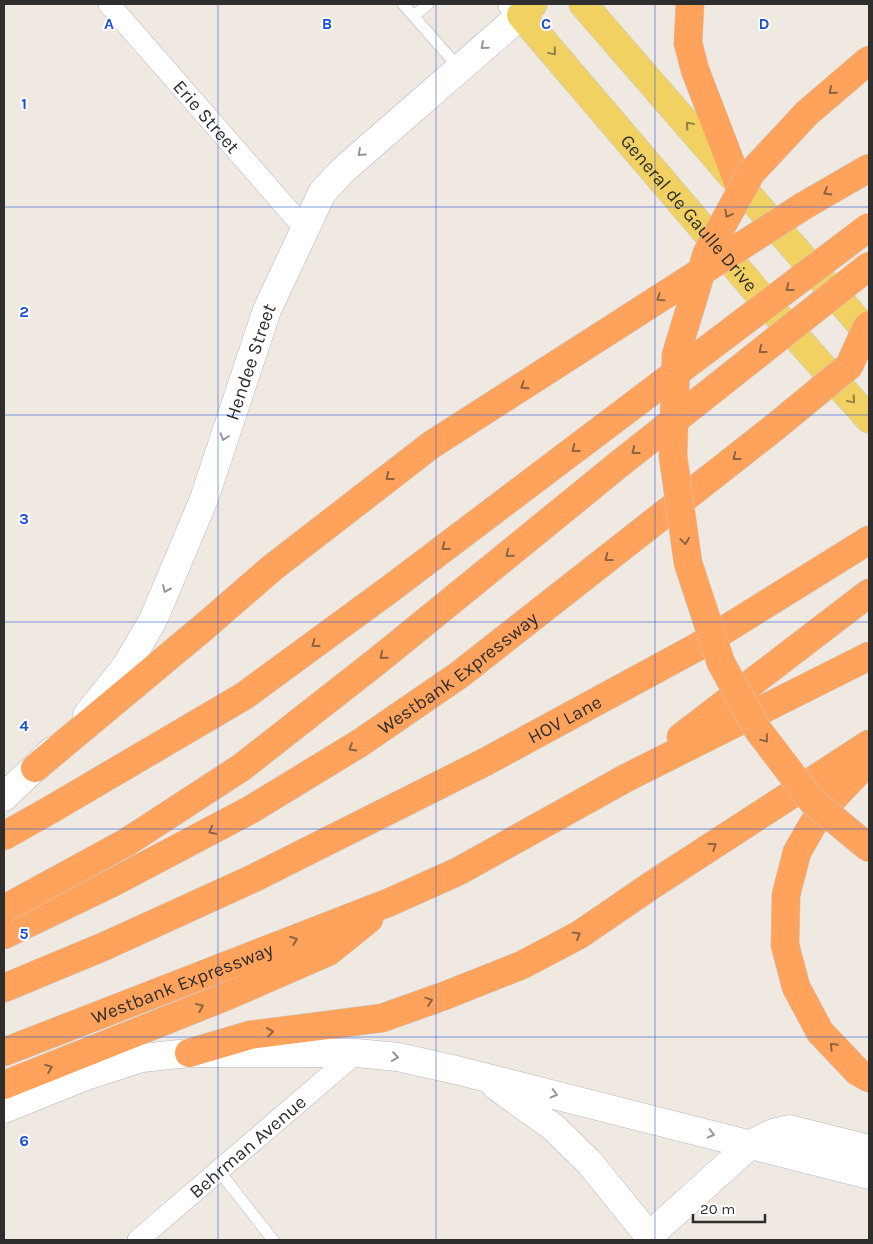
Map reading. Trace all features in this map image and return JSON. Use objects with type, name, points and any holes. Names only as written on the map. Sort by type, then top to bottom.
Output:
[{"type":"highway","points":[[690,4],[688,43],[692,61],[738,182]]},
{"type":"highway","points":[[869,60],[806,113],[751,173],[707,253],[676,355],[673,456],[688,564],[721,663],[758,730],[812,801],[869,848]]},
{"type":"highway","points":[[35,768],[272,568],[431,446],[805,205],[869,168]]},
{"type":"highway","points":[[4,836],[244,696],[390,589],[869,227]]},
{"type":"highway","points":[[4,909],[127,842],[242,767],[389,652],[618,465],[869,266]]},
{"type":"highway","points":[[849,366],[869,325]]},
{"type":"highway","name":"Westbank Expressway","points":[[4,935],[110,884],[250,810],[360,743],[459,675],[775,427],[869,349]]},
{"type":"highway","name":"HOV Lane","points":[[4,988],[105,946],[252,879],[487,761],[697,647],[869,540]]},
{"type":"highway","points":[[626,778],[869,593]]},
{"type":"highway","name":"Westbank Expressway","points":[[4,1052],[390,902],[459,872],[626,778],[869,656]]},
{"type":"highway","points":[[189,1053],[250,1035],[382,1018],[522,965],[578,935],[869,744]]},
{"type":"highway","points":[[869,762],[820,812],[797,852],[786,894],[785,945],[796,988],[820,1032],[858,1072],[869,1078]]},
{"type":"highway","points":[[4,1085],[227,996],[328,952],[390,902]]},
{"type":"main road","points":[[583,4],[869,334]]},
{"type":"main road","name":"Hendee Street","points":[[35,768],[91,712],[127,666],[154,618],[204,499],[266,310],[322,193],[342,170],[459,68],[522,7]]},
{"type":"main road","name":"General de Gaulle Drive","points":[[522,7],[776,313],[869,420]]},
{"type":"main road","points":[[4,797],[35,768]]},
{"type":"main road","points":[[4,1109],[83,1077],[142,1058],[189,1053],[356,1053],[398,1057],[484,1077],[869,1175]]},
{"type":"main road","points":[[484,1077],[556,1130],[590,1163],[648,1239],[751,1144],[772,1133],[788,1129],[869,1150]]},
{"type":"street","name":"Erie Street","points":[[109,4],[305,229]]},
{"type":"street","name":"Behrman Avenue","points":[[138,1240],[356,1053]]},
{"type":"lane","points":[[403,4],[459,68]]},
{"type":"lane","points":[[414,16],[428,4]]},
{"type":"lane","points":[[218,1171],[273,1240]]}]
